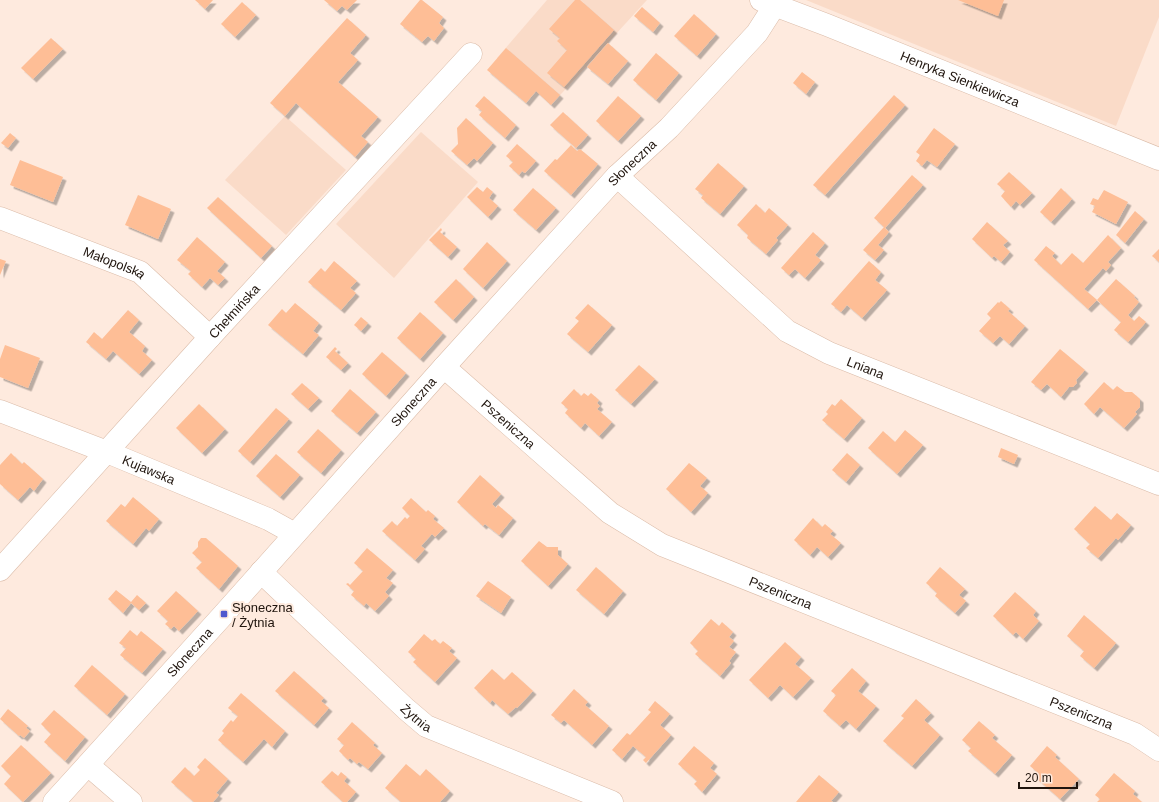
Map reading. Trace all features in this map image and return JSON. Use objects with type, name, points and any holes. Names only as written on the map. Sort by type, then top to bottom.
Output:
[{"type":"street","name":"Henryka Sienkiewicza","points":[[768,3],[1159,159]]},
{"type":"street","name":"Słoneczna","points":[[54,802],[617,176],[669,128],[757,33],[768,3]]},
{"type":"street","name":"Chełmińska","points":[[0,570],[210,337],[471,54]]},
{"type":"street","name":"Lniana","points":[[617,176],[787,331],[829,353],[1159,484]]},
{"type":"street","name":"Małopolska","points":[[0,218],[140,272],[210,337]]},
{"type":"street","name":"Pszeniczna","points":[[444,367],[610,513],[662,545],[1134,734],[1159,750]]},
{"type":"street","name":"Kujawska","points":[[0,411],[107,452],[268,519],[295,534]]},
{"type":"street","name":"Żytnia","points":[[261,572],[400,704],[426,726],[612,802]]},
{"type":"street","points":[[88,764],[131,802]]},
{"type":"shaded area","points":[[547,0],[647,0],[551,105],[497,58]]},
{"type":"shaded area","points":[[806,0],[1159,0],[1159,17],[1116,126]]},
{"type":"shaded area","points":[[285,116],[346,170],[286,235],[225,180]]},
{"type":"shaded area","points":[[421,132],[478,182],[394,278],[336,224]]},
{"type":"building","points":[[195,0],[213,0],[205,9]]},
{"type":"building","points":[[324,0],[357,0],[347,10],[342,6],[337,11]]},
{"type":"building","points":[[420,0],[443,17],[439,23],[444,28],[434,41],[428,36],[422,42],[400,24]]},
{"type":"building","points":[[575,0],[580,0],[614,30],[564,87],[547,73],[567,50],[557,41],[560,38],[549,29]]},
{"type":"building","points":[[958,0],[1004,0],[998,16]]},
{"type":"building","points":[[242,2],[256,15],[235,37],[221,24]]},
{"type":"building","points":[[642,7],[660,23],[653,32],[634,16]]},
{"type":"building","points":[[694,14],[716,34],[697,56],[674,36]]},
{"type":"building","points":[[347,18],[366,35],[350,53],[358,60],[338,82],[378,117],[361,136],[368,142],[355,157],[296,103],[285,116],[270,103]]},
{"type":"building","points":[[51,38],[63,49],[33,79],[21,68]]},
{"type":"building","points":[[608,43],[628,61],[608,84],[587,67]]},
{"type":"building","points":[[506,48],[560,95],[551,105],[536,91],[526,103],[487,70]]},
{"type":"building","points":[[656,53],[679,73],[656,100],[633,80]]},
{"type":"building","points":[[802,72],[815,82],[806,94],[793,83]]},
{"type":"building","points":[[894,95],[905,105],[825,195],[813,185]]},
{"type":"building","points":[[484,96],[516,125],[505,138],[479,115],[482,111],[475,106]]},
{"type":"building","points":[[618,96],[641,116],[618,141],[596,121]]},
{"type":"building","points":[[563,112],[588,135],[576,148],[550,125]]},
{"type":"building","points":[[466,118],[493,143],[477,161],[474,158],[467,165],[451,151],[458,144],[457,128]]},
{"type":"building","points":[[934,128],[955,144],[937,167],[927,160],[922,166],[916,161],[920,155],[916,152]]},
{"type":"building","points":[[10,133],[16,138],[8,148],[1,143]]},
{"type":"building","points":[[517,144],[536,161],[525,173],[522,171],[519,175],[509,166],[513,162],[506,156]]},
{"type":"building","points":[[571,145],[577,151],[580,149],[598,164],[571,195],[544,171]]},
{"type":"building","points":[[20,160],[63,177],[53,202],[10,185]]},
{"type":"building","points":[[718,163],[744,186],[720,214],[701,198],[703,195],[695,189]]},
{"type":"building","points":[[1009,172],[1032,193],[1020,205],[1016,201],[1011,207],[1001,196],[1005,191],[997,184]]},
{"type":"building","points":[[912,175],[923,185],[885,228],[889,232],[878,245],[884,250],[875,260],[863,250],[884,227],[874,218]]},
{"type":"building","points":[[477,187],[483,192],[487,187],[493,192],[489,198],[498,206],[488,217],[467,197]]},
{"type":"building","points":[[533,188],[556,208],[536,230],[513,210]]},
{"type":"building","points":[[1061,188],[1072,199],[1051,222],[1040,212]]},
{"type":"building","points":[[1104,190],[1128,202],[1116,224],[1092,212],[1095,206],[1090,204],[1093,198],[1098,200]]},
{"type":"building","points":[[138,195],[171,209],[158,239],[125,225]]},
{"type":"building","points":[[218,197],[272,246],[261,258],[207,208]]},
{"type":"building","points":[[756,204],[765,213],[769,208],[788,225],[776,238],[778,240],[766,254],[747,238],[748,235],[737,225]]},
{"type":"building","points":[[1135,211],[1144,219],[1125,243],[1116,235]]},
{"type":"building","points":[[987,222],[1008,241],[1003,245],[1010,252],[1001,262],[994,256],[992,258],[972,239]]},
{"type":"building","points":[[441,228],[442,230],[440,232],[457,247],[448,257],[429,240]]},
{"type":"building","points":[[813,232],[825,243],[815,255],[821,260],[805,278],[795,269],[789,275],[781,268]]},
{"type":"building","points":[[1108,235],[1121,248],[1108,262],[1111,265],[1106,271],[1103,268],[1084,289],[1097,300],[1088,309],[1034,260],[1046,246],[1055,253],[1052,256],[1061,265],[1072,253],[1083,263]]},
{"type":"building","points":[[197,237],[225,262],[217,271],[225,278],[218,285],[210,278],[202,287],[188,274],[191,271],[177,260]]},
{"type":"building","points":[[487,242],[507,261],[483,288],[463,269]]},
{"type":"building","points":[[1159,249],[1159,262],[1152,256]]},
{"type":"building","points":[[0,259],[6,261],[0,275]]},
{"type":"building","points":[[334,261],[357,281],[350,288],[356,293],[341,310],[308,282],[321,268],[325,272]]},
{"type":"building","points":[[869,261],[881,272],[875,280],[887,290],[862,318],[847,305],[841,312],[831,304]]},
{"type":"building","points":[[456,279],[474,297],[453,320],[434,302]]},
{"type":"building","points":[[1116,279],[1135,296],[1134,297],[1139,302],[1128,315],[1134,321],[1139,316],[1146,322],[1128,342],[1114,330],[1121,322],[1097,300]]},
{"type":"building","points":[[1001,301],[1010,309],[1008,311],[1025,326],[1009,344],[1000,336],[993,343],[979,331],[991,318],[987,314],[998,302],[999,303]]},
{"type":"building","points":[[295,303],[319,323],[313,331],[319,335],[303,354],[268,325],[282,309],[286,313]]},
{"type":"building","points":[[588,304],[612,325],[588,352],[567,334],[579,321],[575,318]]},
{"type":"building","points":[[128,310],[139,320],[129,332],[145,346],[142,351],[152,360],[139,374],[113,351],[106,359],[86,342],[94,332],[102,339]]},
{"type":"building","points":[[420,312],[443,333],[420,359],[397,338]]},
{"type":"building","points":[[361,317],[368,323],[361,331],[354,325]]},
{"type":"building","points":[[5,345],[40,358],[28,388],[0,377],[0,359]]},
{"type":"building","points":[[335,347],[337,349],[335,351],[348,363],[341,370],[326,357]]},
{"type":"building","points":[[1060,349],[1085,370],[1076,380],[1077,383],[1073,387],[1069,387],[1061,397],[1047,384],[1041,390],[1031,382]]},
{"type":"building","points":[[382,352],[406,373],[386,396],[362,374]]},
{"type":"building","points":[[639,365],[655,379],[631,404],[615,390]]},
{"type":"building","points":[[1104,382],[1113,390],[1117,386],[1125,392],[1132,392],[1140,399],[1140,407],[1135,412],[1137,414],[1124,428],[1100,407],[1094,414],[1084,404]]},
{"type":"building","points":[[302,383],[319,398],[308,409],[291,394]]},
{"type":"building","points":[[350,389],[376,412],[357,433],[331,411]]},
{"type":"building","points":[[574,389],[581,396],[584,393],[588,396],[591,393],[599,400],[597,403],[600,406],[597,409],[612,422],[599,436],[585,423],[581,428],[565,413],[568,409],[561,403]]},
{"type":"building","points":[[841,399],[862,418],[844,439],[822,420],[828,414],[826,412],[832,404],[835,406]]},
{"type":"building","points":[[199,404],[225,429],[202,453],[176,428]]},
{"type":"building","points":[[276,408],[289,419],[250,462],[238,451]]},
{"type":"building","points":[[318,429],[341,450],[321,473],[297,452]]},
{"type":"building","points":[[905,430],[923,445],[897,474],[868,448],[883,431],[895,442]]},
{"type":"building","points":[[1001,448],[1018,455],[1014,464],[998,457]]},
{"type":"building","points":[[11,453],[22,464],[24,462],[43,479],[34,491],[30,487],[18,500],[0,484],[0,465]]},
{"type":"building","points":[[847,453],[860,465],[846,482],[832,470]]},
{"type":"building","points":[[276,454],[300,475],[280,497],[256,476]]},
{"type":"building","points":[[689,463],[707,478],[700,486],[708,493],[691,512],[666,489]]},
{"type":"building","points":[[480,475],[501,494],[492,504],[496,508],[498,505],[513,518],[499,535],[485,524],[483,526],[457,502]]},
{"type":"building","points":[[133,497],[159,519],[149,531],[146,528],[133,544],[106,521],[121,504],[125,507]]},
{"type":"building","points":[[411,498],[426,512],[428,510],[435,516],[433,519],[444,528],[435,537],[432,534],[421,546],[425,549],[415,560],[382,531],[392,521],[397,526],[405,517],[407,519],[410,516],[402,508]]},
{"type":"building","points":[[1095,506],[1111,520],[1117,513],[1131,525],[1118,540],[1116,538],[1098,558],[1086,548],[1090,544],[1074,529]]},
{"type":"building","points":[[813,518],[822,527],[825,524],[833,531],[830,534],[841,543],[828,557],[817,547],[810,555],[794,540]]},
{"type":"building","points":[[201,538],[206,538],[238,566],[219,589],[196,568],[202,562],[192,553],[198,547],[198,542]]},
{"type":"building","points":[[539,541],[547,547],[558,547],[558,555],[568,564],[548,586],[521,561]]},
{"type":"building","points":[[367,548],[393,570],[386,578],[393,583],[385,592],[389,596],[375,611],[366,603],[364,606],[351,595],[354,591],[346,584],[348,583],[350,585],[363,571],[354,563]]},
{"type":"building","points":[[596,567],[623,591],[604,614],[576,590]]},
{"type":"building","points":[[940,567],[965,589],[959,595],[966,601],[955,613],[935,596],[937,593],[926,583]]},
{"type":"building","points":[[488,581],[511,597],[501,613],[476,596]]},
{"type":"building","points":[[116,590],[131,602],[137,595],[146,603],[139,610],[131,603],[123,613],[108,599]]},
{"type":"building","points":[[176,591],[198,611],[179,631],[174,626],[171,629],[165,624],[168,621],[157,611]]},
{"type":"building","points":[[1015,592],[1036,611],[1033,615],[1039,621],[1023,639],[1016,632],[1013,635],[993,616]]},
{"type":"building","points":[[1084,615],[1116,643],[1094,668],[1080,656],[1084,651],[1067,636]]},
{"type":"building","points":[[711,619],[719,626],[722,622],[733,632],[729,637],[734,641],[729,647],[736,652],[729,661],[731,663],[720,676],[695,654],[698,651],[690,643]]},
{"type":"building","points":[[130,630],[137,636],[141,631],[163,649],[142,673],[120,655],[126,648],[119,643]]},
{"type":"building","points":[[424,634],[432,641],[435,639],[440,644],[443,641],[452,648],[449,651],[457,658],[435,682],[413,662],[416,659],[408,652]]},
{"type":"building","points":[[785,642],[801,657],[795,664],[811,678],[793,697],[780,685],[768,698],[749,680]]},
{"type":"building","points":[[92,665],[125,694],[107,715],[74,686]]},
{"type":"building","points":[[852,668],[866,681],[858,691],[876,706],[856,729],[846,720],[840,726],[823,711],[836,695],[831,691]]},
{"type":"building","points":[[492,669],[504,680],[512,672],[533,691],[517,708],[516,707],[508,714],[492,700],[490,703],[474,688]]},
{"type":"building","points":[[294,671],[324,698],[321,701],[329,708],[314,725],[275,691]]},
{"type":"building","points":[[574,689],[588,702],[585,705],[609,726],[592,745],[564,720],[561,723],[551,715]]},
{"type":"building","points":[[241,693],[285,731],[272,747],[264,739],[243,762],[218,740],[224,733],[222,731],[231,720],[233,722],[238,716],[228,708]]},
{"type":"building","points":[[916,699],[931,713],[924,720],[940,735],[912,766],[883,741],[904,718],[901,716]]},
{"type":"building","points":[[655,701],[670,714],[660,725],[671,735],[646,763],[643,760],[646,757],[633,746],[622,759],[612,750],[627,733],[630,735],[651,712],[648,710]]},
{"type":"building","points":[[8,709],[28,726],[26,728],[30,731],[24,738],[20,735],[19,736],[0,719]]},
{"type":"building","points":[[54,710],[85,737],[65,761],[44,742],[51,734],[41,724]]},
{"type":"building","points":[[979,721],[995,735],[992,738],[1012,755],[995,774],[968,751],[971,748],[962,740]]},
{"type":"building","points":[[352,722],[375,743],[373,745],[382,753],[368,769],[359,762],[357,764],[350,758],[348,760],[339,751],[344,745],[337,739]]},
{"type":"building","points":[[21,745],[51,773],[23,802],[4,784],[11,776],[1,766]]},
{"type":"building","points":[[694,746],[714,763],[710,768],[717,774],[702,792],[694,784],[697,781],[678,764]]},
{"type":"building","points":[[1047,746],[1057,755],[1055,757],[1079,779],[1060,799],[1035,777],[1038,773],[1030,766]]},
{"type":"building","points":[[205,758],[228,779],[216,793],[219,795],[213,802],[194,802],[171,782],[185,767],[194,776],[200,770],[197,767]]},
{"type":"building","points":[[406,764],[420,776],[426,769],[450,791],[440,802],[401,802],[385,788]]},
{"type":"building","points":[[332,771],[338,776],[341,772],[347,777],[344,781],[356,792],[347,802],[343,802],[321,782]]},
{"type":"building","points":[[1114,773],[1135,791],[1133,794],[1142,802],[1097,802],[1100,799],[1095,795]]},
{"type":"building","points":[[819,775],[839,792],[831,801],[833,802],[796,802]]},
{"type":"place","name":"Słoneczna / Żytnia","points":[[224,614]]}]
